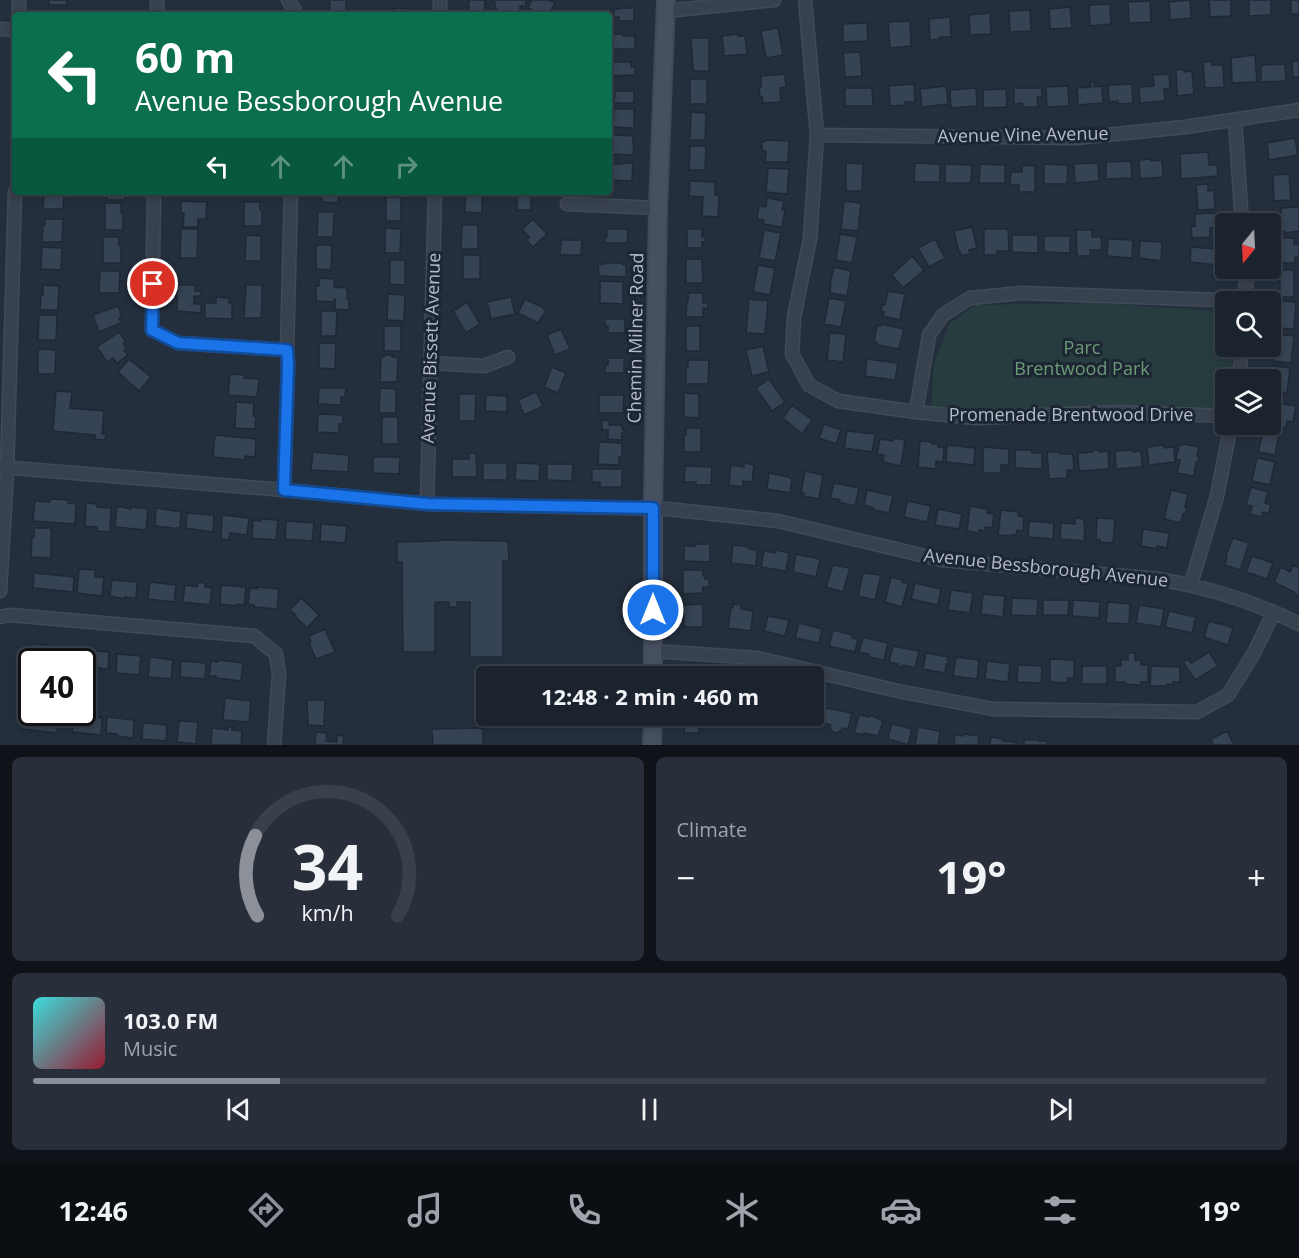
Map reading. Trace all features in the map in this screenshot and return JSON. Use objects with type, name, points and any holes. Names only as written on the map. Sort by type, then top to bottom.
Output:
[{"type":"street","points":[[666,6],[774,0]]},
{"type":"street","name":"Promenade Brentwood Drive","points":[[805,0],[817,135],[810,239],[794,318],[792,354],[809,385],[838,401],[976,418],[1119,412],[1215,416]]},
{"type":"street","name":"Chemin Milner Road","points":[[653,666],[658,208],[666,6]]},
{"type":"street","name":"Avenue Vine Avenue","points":[[817,135],[1076,138],[1185,127],[1299,110]]},
{"type":"street","points":[[1235,120],[1241,213]]},
{"type":"street","points":[[0,591],[15,195]]},
{"type":"street","points":[[154,195],[152,330],[178,343],[287,350]]},
{"type":"street","points":[[284,490],[291,195]]},
{"type":"street","name":"Avenue Bissett Avenue","points":[[428,504],[435,195]]},
{"type":"street","points":[[567,204],[658,208]]},
{"type":"street","points":[[916,412],[929,335],[943,315],[970,298],[1021,293],[1215,300]]},
{"type":"street","points":[[430,363],[484,366],[508,357]]},
{"type":"street","points":[[1191,584],[1217,496],[1229,435]]},
{"type":"street","name":"Avenue Bessborough Avenue","points":[[3,468],[428,504],[653,508],[778,521],[942,560],[1158,579],[1191,584],[1274,612],[1299,624]]},
{"type":"street","points":[[653,651],[757,658],[898,691],[993,709],[1197,712],[1228,695],[1254,653],[1274,612]]},
{"type":"street","points":[[0,617],[10,615],[254,636],[276,654],[279,675],[274,745]]},
{"type":"street","points":[[652,726],[652,745]]},
{"type":"green space","name":"Parc Brentwood Park","points":[[1097,303],[1215,311],[1215,357],[1233,357],[1231,369],[1215,369],[1215,414],[931,412],[934,364],[949,324],[975,305]]},
{"type":"building","points":[[49,0],[67,0],[67,5],[49,5]]},
{"type":"building","points":[[328,0],[346,0],[346,12],[330,12],[330,2]]},
{"type":"building","points":[[469,0],[485,0],[484,12],[469,12]]},
{"type":"building","points":[[494,0],[526,0],[526,6],[520,6],[520,12],[497,12]]},
{"type":"building","points":[[532,0],[548,0],[555,3],[550,12],[537,12],[528,8]]},
{"type":"building","points":[[1190,0],[1191,18],[1170,20],[1169,2]]},
{"type":"building","points":[[1209,0],[1231,0],[1231,16],[1210,17]]},
{"type":"building","points":[[1249,0],[1271,0],[1271,15],[1249,16]]},
{"type":"building","points":[[1291,0],[1299,0],[1299,14],[1291,14]]},
{"type":"building","points":[[1150,1],[1151,22],[1129,23],[1128,2]]},
{"type":"building","points":[[1110,4],[1111,24],[1090,26],[1089,5]]},
{"type":"building","points":[[1070,7],[1072,28],[1050,29],[1049,9]]},
{"type":"building","points":[[395,8],[410,9],[410,12],[394,12]]},
{"type":"building","points":[[634,8],[634,21],[619,21],[619,17],[614,17],[614,9]]},
{"type":"building","points":[[1030,10],[1031,31],[1010,32],[1009,11]]},
{"type":"building","points":[[990,13],[991,34],[970,35],[969,15]]},
{"type":"building","points":[[950,17],[951,37],[930,40],[929,19]]},
{"type":"building","points":[[910,21],[911,46],[890,48],[888,22]]},
{"type":"building","points":[[867,23],[868,41],[843,42],[843,24]]},
{"type":"building","points":[[778,28],[783,55],[766,58],[761,31]]},
{"type":"building","points":[[612,34],[635,36],[635,49],[612,49]]},
{"type":"building","points":[[738,34],[738,36],[745,36],[747,54],[724,56],[722,36]]},
{"type":"building","points":[[691,38],[709,38],[709,71],[693,71]]},
{"type":"building","points":[[860,52],[862,76],[845,77],[843,53]]},
{"type":"building","points":[[1255,55],[1257,82],[1232,83],[1231,58]]},
{"type":"building","points":[[1212,61],[1212,65],[1223,65],[1224,87],[1205,88],[1203,62]]},
{"type":"building","points":[[1292,61],[1299,61],[1299,77],[1293,77]]},
{"type":"building","points":[[612,62],[631,62],[631,67],[635,67],[635,75],[612,76]]},
{"type":"building","points":[[1285,64],[1286,81],[1261,82],[1261,65]]},
{"type":"building","points":[[1184,69],[1184,72],[1192,71],[1194,94],[1177,96],[1176,70]]},
{"type":"building","points":[[785,74],[786,87],[780,88],[781,102],[763,103],[759,87],[761,87],[761,76]]},
{"type":"building","points":[[1169,74],[1170,88],[1164,89],[1165,101],[1140,103],[1139,87],[1154,86],[1153,75]]},
{"type":"building","points":[[690,79],[707,79],[707,104],[690,104]]},
{"type":"building","points":[[1090,82],[1094,82],[1094,87],[1102,86],[1103,103],[1078,105],[1077,88],[1091,87]]},
{"type":"building","points":[[914,84],[915,102],[890,106],[889,86]]},
{"type":"building","points":[[1132,84],[1133,103],[1109,102],[1108,85]]},
{"type":"building","points":[[946,86],[948,104],[922,107],[920,89]]},
{"type":"building","points":[[1068,86],[1069,106],[1047,107],[1046,87]]},
{"type":"building","points":[[845,88],[872,88],[873,106],[845,106]]},
{"type":"building","points":[[976,88],[977,106],[951,108],[950,90]]},
{"type":"building","points":[[1014,88],[1042,88],[1042,97],[1037,97],[1038,107],[1023,107],[1022,103],[1014,104]]},
{"type":"building","points":[[1006,89],[1007,107],[983,108],[983,90]]},
{"type":"building","points":[[615,91],[634,91],[634,103],[614,103]]},
{"type":"building","points":[[614,109],[634,109],[634,128],[613,127]]},
{"type":"building","points":[[691,112],[706,113],[705,140],[690,140]]},
{"type":"building","points":[[613,135],[633,136],[633,155],[612,154]]},
{"type":"building","points":[[1295,138],[1298,155],[1269,160],[1267,143]]},
{"type":"building","points":[[767,140],[789,141],[788,162],[765,162],[766,152],[762,150],[762,142]]},
{"type":"building","points":[[690,146],[706,146],[705,170],[689,170]]},
{"type":"building","points":[[1208,152],[1209,165],[1217,165],[1218,176],[1181,179],[1180,154]]},
{"type":"building","points":[[1151,159],[1151,161],[1162,160],[1163,177],[1140,179],[1139,160]]},
{"type":"building","points":[[1131,161],[1132,178],[1106,179],[1106,162]]},
{"type":"building","points":[[633,163],[632,181],[612,180],[612,164]]},
{"type":"building","points":[[846,163],[863,164],[862,191],[846,191]]},
{"type":"building","points":[[915,163],[940,164],[940,182],[914,182]]},
{"type":"building","points":[[1098,163],[1099,181],[1075,183],[1074,164]]},
{"type":"building","points":[[945,164],[972,165],[971,183],[945,183]]},
{"type":"building","points":[[980,164],[1005,165],[1005,183],[979,183]]},
{"type":"building","points":[[1044,164],[1068,165],[1067,184],[1044,184]]},
{"type":"building","points":[[1022,165],[1035,166],[1035,192],[1019,192],[1019,185],[1010,185],[1011,172],[1022,172]]},
{"type":"building","points":[[768,168],[789,169],[787,194],[766,192]]},
{"type":"building","points":[[1289,174],[1291,200],[1274,201],[1273,175]]},
{"type":"building","points":[[690,181],[715,182],[715,195],[719,195],[718,217],[702,216],[703,197],[689,196]]},
{"type":"building","points":[[1208,184],[1208,191],[1214,190],[1215,209],[1198,210],[1196,185]]},
{"type":"building","points":[[44,195],[64,195],[63,209],[43,209]]},
{"type":"building","points":[[107,195],[125,195],[125,200],[107,200]]},
{"type":"building","points":[[322,195],[339,195],[338,203],[322,202]]},
{"type":"building","points":[[465,195],[482,195],[482,213],[465,212]]},
{"type":"building","points":[[517,195],[531,195],[531,210],[517,210]]},
{"type":"building","points":[[386,197],[401,197],[401,221],[386,221]]},
{"type":"building","points":[[767,198],[784,201],[782,227],[763,224],[764,220],[757,219],[759,206],[766,207]]},
{"type":"building","points":[[181,201],[207,202],[206,219],[198,219],[198,227],[183,227],[184,213],[181,213]]},
{"type":"building","points":[[844,201],[861,203],[858,231],[841,229]]},
{"type":"building","points":[[244,202],[260,202],[262,226],[244,226]]},
{"type":"building","points":[[105,203],[121,203],[123,230],[105,230]]},
{"type":"building","points":[[1299,207],[1299,231],[1281,231],[1281,208]]},
{"type":"building","points":[[318,212],[334,212],[333,237],[317,237]]},
{"type":"building","points":[[1215,213],[1215,228],[1210,228],[1210,237],[1192,238],[1191,227],[1195,226],[1195,214]]},
{"type":"building","points":[[45,219],[63,219],[62,242],[42,242]]},
{"type":"building","points":[[533,219],[547,234],[533,247],[526,240],[529,237],[522,229]]},
{"type":"building","points":[[462,225],[478,225],[478,249],[461,249]]},
{"type":"building","points":[[972,227],[977,248],[969,250],[970,254],[961,256],[954,231]]},
{"type":"building","points":[[385,228],[401,229],[400,253],[385,253]]},
{"type":"building","points":[[181,229],[198,229],[197,258],[180,258]]},
{"type":"building","points":[[607,229],[628,229],[627,243],[605,243]]},
{"type":"building","points":[[687,229],[702,229],[705,242],[702,242],[702,248],[687,248]]},
{"type":"building","points":[[984,229],[1008,229],[1009,251],[997,251],[997,255],[984,255]]},
{"type":"building","points":[[764,230],[781,233],[775,261],[759,258]]},
{"type":"building","points":[[1076,230],[1092,230],[1092,237],[1101,237],[1102,250],[1090,250],[1090,256],[1077,256]]},
{"type":"building","points":[[840,234],[857,237],[852,263],[836,260]]},
{"type":"building","points":[[246,235],[261,236],[261,261],[245,261]]},
{"type":"building","points":[[1012,235],[1038,235],[1038,253],[1012,252]]},
{"type":"building","points":[[1044,236],[1070,236],[1070,253],[1044,252]]},
{"type":"building","points":[[103,237],[119,237],[121,263],[103,263]]},
{"type":"building","points":[[1281,238],[1294,238],[1294,244],[1299,244],[1299,257],[1295,257],[1295,263],[1281,263]]},
{"type":"building","points":[[935,239],[945,258],[929,267],[918,248]]},
{"type":"building","points":[[1108,239],[1133,240],[1132,258],[1107,256]]},
{"type":"building","points":[[561,240],[582,240],[581,255],[560,255]]},
{"type":"building","points":[[1140,241],[1162,242],[1161,261],[1139,258]]},
{"type":"building","points":[[316,245],[332,245],[331,270],[316,269]]},
{"type":"building","points":[[42,247],[62,248],[61,270],[41,269]]},
{"type":"building","points":[[1191,247],[1215,249],[1215,265],[1190,262]]},
{"type":"building","points":[[463,255],[480,255],[480,279],[463,279]]},
{"type":"building","points":[[912,256],[924,270],[903,288],[892,275]]},
{"type":"building","points":[[686,259],[702,259],[703,283],[686,283]]},
{"type":"building","points":[[390,260],[405,260],[405,285],[390,284]]},
{"type":"building","points":[[598,264],[626,265],[626,277],[599,276]]},
{"type":"building","points":[[758,265],[775,268],[770,295],[753,292]]},
{"type":"building","points":[[834,267],[851,271],[847,296],[830,293]]},
{"type":"building","points":[[1281,270],[1294,270],[1294,297],[1281,297],[1280,280],[1277,280],[1281,279]]},
{"type":"building","points":[[100,271],[120,271],[119,293],[99,293]]},
{"type":"building","points":[[319,278],[335,279],[334,287],[347,288],[349,310],[335,309],[335,299],[334,302],[316,301],[316,286],[319,286]]},
{"type":"building","points":[[600,281],[623,282],[623,304],[600,303]]},
{"type":"building","points":[[43,285],[59,286],[58,310],[40,310]]},
{"type":"building","points":[[177,285],[195,285],[195,291],[201,291],[201,296],[194,296],[194,304],[201,304],[201,313],[177,311]]},
{"type":"building","points":[[246,285],[262,285],[261,318],[244,318]]},
{"type":"building","points":[[888,291],[905,294],[900,320],[883,316],[882,305],[885,305]]},
{"type":"building","points":[[688,293],[703,293],[703,303],[708,303],[708,309],[703,308],[703,317],[686,317]]},
{"type":"building","points":[[388,294],[405,295],[404,321],[387,320]]},
{"type":"building","points":[[216,297],[229,298],[229,303],[232,303],[232,319],[205,318],[205,303],[216,303]]},
{"type":"building","points":[[511,297],[515,314],[491,319],[487,302]]},
{"type":"building","points":[[829,298],[846,301],[841,327],[824,324]]},
{"type":"building","points":[[525,299],[546,311],[538,323],[518,313]]},
{"type":"building","points":[[749,299],[768,301],[765,334],[746,333]]},
{"type":"building","points":[[1281,301],[1296,302],[1294,329],[1281,328]]},
{"type":"building","points":[[467,302],[480,324],[466,333],[453,311]]},
{"type":"building","points":[[118,306],[122,317],[119,318],[121,323],[99,332],[93,315]]},
{"type":"building","points":[[321,311],[337,311],[336,336],[321,336]]},
{"type":"building","points":[[39,315],[57,315],[56,340],[38,340]]},
{"type":"building","points":[[605,319],[625,319],[625,333],[608,333]]},
{"type":"building","points":[[881,324],[904,329],[899,349],[877,345],[874,341],[877,326]]},
{"type":"building","points":[[384,326],[401,326],[401,351],[384,351]]},
{"type":"building","points":[[686,326],[700,326],[700,351],[686,351]]},
{"type":"building","points":[[561,329],[570,349],[555,355],[547,335]]},
{"type":"building","points":[[119,332],[126,342],[123,344],[128,355],[117,363],[113,358],[107,362],[97,347]]},
{"type":"building","points":[[830,333],[846,334],[843,362],[827,360]]},
{"type":"building","points":[[1281,334],[1294,336],[1291,363],[1273,361],[1274,357],[1281,357]]},
{"type":"building","points":[[319,343],[336,343],[335,369],[319,368]]},
{"type":"building","points":[[763,346],[769,372],[752,376],[746,350]]},
{"type":"building","points":[[38,349],[56,350],[55,374],[38,374]]},
{"type":"building","points":[[384,355],[398,357],[397,382],[380,382],[381,357]]},
{"type":"building","points":[[608,358],[624,358],[624,373],[605,373]]},
{"type":"building","points":[[129,359],[151,377],[139,391],[118,372]]},
{"type":"building","points":[[867,359],[898,363],[895,380],[865,376]]},
{"type":"building","points":[[688,360],[709,360],[708,384],[686,384]]},
{"type":"building","points":[[1274,366],[1290,368],[1287,393],[1281,392],[1281,369],[1274,369]]},
{"type":"building","points":[[552,367],[566,373],[558,393],[544,387]]},
{"type":"building","points":[[230,374],[259,379],[257,397],[228,395]]},
{"type":"building","points":[[769,379],[785,402],[772,411],[756,388]]},
{"type":"building","points":[[319,388],[346,388],[345,397],[341,397],[341,405],[318,404]]},
{"type":"building","points":[[380,388],[396,389],[396,413],[379,413]]},
{"type":"building","points":[[56,391],[72,392],[70,408],[104,411],[102,434],[106,434],[105,440],[95,439],[95,435],[53,431]]},
{"type":"building","points":[[536,392],[543,406],[524,415],[518,400]]},
{"type":"building","points":[[684,393],[699,394],[699,418],[684,417]]},
{"type":"building","points":[[459,394],[476,394],[475,421],[459,421]]},
{"type":"building","points":[[486,395],[507,396],[507,412],[485,411]]},
{"type":"building","points":[[599,395],[624,395],[623,413],[599,413]]},
{"type":"building","points":[[236,402],[254,403],[255,429],[235,428]]},
{"type":"building","points":[[1281,404],[1296,406],[1293,422],[1287,421],[1286,428],[1281,427]]},
{"type":"building","points":[[792,405],[812,420],[802,434],[783,418]]},
{"type":"building","points":[[318,414],[343,415],[343,424],[339,424],[339,433],[317,432]]},
{"type":"building","points":[[382,417],[398,417],[398,444],[382,444]]},
{"type":"building","points":[[602,420],[609,421],[609,425],[622,425],[624,433],[622,433],[622,440],[608,439],[608,430],[602,430]]},
{"type":"building","points":[[824,424],[841,430],[836,444],[819,438]]},
{"type":"building","points":[[686,428],[701,428],[701,452],[684,452]]},
{"type":"building","points":[[847,431],[875,434],[872,452],[844,448]]},
{"type":"building","points":[[215,435],[256,439],[255,457],[245,456],[245,460],[213,457]]},
{"type":"building","points":[[1262,435],[1279,435],[1275,455],[1258,452]]},
{"type":"building","points":[[894,438],[905,440],[901,466],[883,462],[884,455],[877,454],[880,439],[893,441]]},
{"type":"building","points":[[920,441],[932,442],[932,444],[938,444],[938,447],[944,447],[943,462],[936,461],[936,469],[918,467]]},
{"type":"building","points":[[599,442],[622,443],[622,457],[619,457],[619,465],[598,464]]},
{"type":"building","points":[[947,445],[975,448],[974,465],[946,462]]},
{"type":"building","points":[[1164,445],[1164,448],[1174,447],[1175,462],[1149,465],[1147,447]]},
{"type":"building","points":[[1179,445],[1199,447],[1194,476],[1177,473],[1180,460],[1176,459]]},
{"type":"building","points":[[983,447],[1009,449],[1009,465],[1001,465],[1001,473],[983,473]]},
{"type":"building","points":[[1015,450],[1032,450],[1032,453],[1042,453],[1042,469],[1015,468]]},
{"type":"building","points":[[1093,450],[1108,451],[1109,469],[1079,471],[1078,453],[1093,452]]},
{"type":"building","points":[[1132,450],[1133,452],[1141,451],[1142,467],[1116,469],[1115,451]]},
{"type":"building","points":[[313,452],[349,455],[348,472],[311,470]]},
{"type":"building","points":[[1047,452],[1073,454],[1074,470],[1067,470],[1067,478],[1049,479]]},
{"type":"building","points":[[469,453],[476,453],[477,477],[452,477],[452,459],[469,459]]},
{"type":"building","points":[[373,457],[400,457],[399,474],[373,473]]},
{"type":"building","points":[[1257,458],[1275,462],[1270,485],[1252,481]]},
{"type":"building","points":[[483,463],[507,463],[507,480],[483,480]]},
{"type":"building","points":[[516,463],[540,464],[539,481],[515,480]]},
{"type":"building","points":[[744,463],[754,465],[752,482],[743,481],[743,487],[729,485],[731,465],[744,467]]},
{"type":"building","points":[[547,464],[573,464],[572,481],[547,480]]},
{"type":"building","points":[[685,466],[712,467],[711,485],[684,482]]},
{"type":"building","points":[[592,469],[622,469],[622,487],[600,487],[600,482],[592,482]]},
{"type":"building","points":[[805,471],[823,475],[819,499],[803,496],[804,493],[801,493]]},
{"type":"building","points":[[769,473],[792,478],[790,493],[767,489]]},
{"type":"building","points":[[834,483],[859,488],[855,506],[830,498]]},
{"type":"building","points":[[1251,487],[1268,492],[1265,503],[1271,505],[1269,513],[1263,512],[1261,517],[1250,514],[1252,506],[1246,505]]},
{"type":"building","points":[[867,490],[893,496],[889,513],[864,505]]},
{"type":"building","points":[[1171,490],[1188,494],[1185,507],[1187,508],[1181,523],[1164,519]]},
{"type":"building","points":[[51,499],[68,500],[68,503],[76,504],[75,524],[33,521],[35,501],[50,502]]},
{"type":"building","points":[[907,501],[931,506],[927,522],[904,517]]},
{"type":"building","points":[[86,503],[111,508],[110,532],[97,531],[97,527],[85,526]]},
{"type":"building","points":[[117,506],[148,509],[146,530],[115,527]]},
{"type":"building","points":[[970,506],[988,509],[987,513],[994,514],[992,528],[985,527],[985,531],[979,530],[979,533],[967,531]]},
{"type":"building","points":[[156,508],[181,512],[180,528],[172,530],[172,528],[155,526]]},
{"type":"building","points":[[938,509],[962,514],[959,529],[935,525]]},
{"type":"building","points":[[1001,510],[1019,512],[1018,516],[1024,517],[1023,531],[1017,530],[1016,535],[1010,536],[998,535]]},
{"type":"building","points":[[187,513],[214,515],[213,532],[186,528]]},
{"type":"building","points":[[222,515],[249,518],[247,535],[230,533],[229,540],[221,539]]},
{"type":"building","points":[[1075,518],[1084,519],[1084,541],[1060,539],[1061,523],[1075,524]]},
{"type":"building","points":[[1097,518],[1115,519],[1113,543],[1100,542],[1096,539]]},
{"type":"building","points":[[261,519],[278,520],[276,540],[252,538],[253,520],[261,521]]},
{"type":"building","points":[[286,521],[314,523],[312,541],[285,539]]},
{"type":"building","points":[[1029,521],[1054,523],[1053,539],[1028,537]]},
{"type":"building","points":[[321,524],[347,526],[345,543],[320,541]]},
{"type":"building","points":[[34,528],[51,528],[51,558],[31,557]]},
{"type":"building","points":[[1143,529],[1169,533],[1167,548],[1141,546]]},
{"type":"building","points":[[1233,538],[1249,543],[1240,570],[1225,565]]},
{"type":"building","points":[[508,541],[509,561],[503,561],[503,657],[470,657],[470,602],[457,602],[457,607],[449,607],[449,602],[435,602],[435,652],[403,652],[402,562],[397,562],[397,542]]},
{"type":"building","points":[[695,544],[710,544],[710,562],[684,561],[684,546],[695,546]]},
{"type":"building","points":[[733,545],[757,550],[756,566],[731,563]]},
{"type":"building","points":[[776,550],[789,553],[786,571],[761,567],[764,551],[775,553]]},
{"type":"building","points":[[796,554],[820,559],[816,577],[793,572]]},
{"type":"building","points":[[1252,556],[1273,563],[1267,579],[1246,572]]},
{"type":"building","points":[[833,565],[850,568],[843,592],[826,587]]},
{"type":"building","points":[[1293,565],[1299,568],[1299,596],[1274,582],[1281,567],[1290,572]]},
{"type":"building","points":[[79,569],[95,570],[95,577],[104,577],[102,596],[77,593]]},
{"type":"building","points":[[683,570],[703,570],[703,576],[709,579],[710,587],[703,587],[703,593],[683,594]]},
{"type":"building","points":[[34,573],[74,577],[73,592],[33,588]]},
{"type":"building","points":[[863,573],[881,575],[875,600],[858,596]]},
{"type":"building","points":[[891,577],[908,584],[902,607],[885,602]]},
{"type":"building","points":[[112,580],[137,582],[136,598],[125,597],[125,599],[110,596]]},
{"type":"building","points":[[150,582],[176,585],[174,602],[148,599]]},
{"type":"building","points":[[198,582],[205,583],[205,587],[212,588],[210,605],[183,602],[185,585],[197,587]]},
{"type":"building","points":[[915,583],[941,589],[938,605],[911,599]]},
{"type":"building","points":[[221,585],[246,587],[244,605],[220,604]]},
{"type":"building","points":[[257,587],[279,589],[277,609],[254,607],[248,604],[250,588],[257,589]]},
{"type":"building","points":[[951,590],[973,593],[970,613],[948,610]]},
{"type":"building","points":[[983,594],[1005,596],[1003,617],[981,614]]},
{"type":"building","points":[[301,598],[319,615],[307,628],[290,610]]},
{"type":"building","points":[[1012,598],[1038,599],[1037,616],[1011,615]]},
{"type":"building","points":[[1043,600],[1069,600],[1068,615],[1043,615]]},
{"type":"building","points":[[1073,600],[1100,602],[1099,618],[1072,616]]},
{"type":"building","points":[[1108,602],[1130,604],[1129,624],[1106,623]]},
{"type":"building","points":[[703,604],[703,627],[684,627],[683,605]]},
{"type":"building","points":[[733,604],[741,605],[741,609],[753,611],[751,631],[728,628]]},
{"type":"building","points":[[1139,605],[1164,609],[1161,627],[1136,623]]},
{"type":"building","points":[[1169,611],[1196,617],[1192,633],[1165,627]]},
{"type":"building","points":[[768,616],[789,620],[785,636],[764,631]]},
{"type":"building","points":[[1209,621],[1233,628],[1228,645],[1204,637]]},
{"type":"building","points":[[799,623],[822,629],[819,643],[795,638]]},
{"type":"building","points":[[325,629],[335,652],[316,659],[309,643],[311,642],[309,636]]},
{"type":"building","points":[[833,630],[853,635],[852,638],[858,639],[855,652],[829,646]]},
{"type":"building","points":[[863,637],[888,643],[884,660],[868,657],[869,654],[859,652]]},
{"type":"building","points":[[30,644],[48,645],[48,648],[29,648]]},
{"type":"building","points":[[893,646],[919,651],[915,668],[897,666],[898,664],[889,662]]},
{"type":"building","points":[[96,651],[109,652],[108,669],[96,668]]},
{"type":"building","points":[[1209,652],[1218,666],[1195,680],[1183,662],[1188,659],[1191,663]]},
{"type":"building","points":[[926,653],[948,657],[945,673],[923,669]]},
{"type":"building","points":[[1128,653],[1135,653],[1135,660],[1141,660],[1141,665],[1148,665],[1148,682],[1141,682],[1141,685],[1115,682],[1115,666],[1121,666],[1121,659],[1128,660]]},
{"type":"building","points":[[117,654],[141,656],[139,675],[116,673]]},
{"type":"building","points":[[150,657],[173,660],[171,679],[148,677]]},
{"type":"building","points":[[956,657],[979,660],[977,679],[953,676]]},
{"type":"building","points":[[1050,659],[1074,660],[1074,678],[1068,678],[1067,683],[1050,682]]},
{"type":"building","points":[[218,660],[243,663],[241,681],[209,676],[211,661],[218,662]]},
{"type":"building","points":[[181,661],[206,663],[205,679],[180,677]]},
{"type":"building","points":[[987,661],[1010,664],[1008,682],[985,679]]},
{"type":"building","points":[[1018,665],[1042,666],[1041,683],[1017,682]]},
{"type":"building","points":[[1082,666],[1107,666],[1107,684],[1082,684]]},
{"type":"building","points":[[1151,666],[1180,667],[1180,682],[1173,682],[1173,685],[1167,684],[1167,686],[1150,686]]},
{"type":"building","points":[[225,698],[251,701],[249,722],[223,720]]},
{"type":"building","points":[[307,700],[325,700],[324,726],[308,725]]},
{"type":"building","points":[[826,708],[852,713],[848,729],[842,728],[837,733],[830,728],[831,725],[824,723]]},
{"type":"building","points":[[859,715],[869,717],[870,715],[883,721],[878,736],[854,733]]},
{"type":"building","points":[[96,717],[102,718],[101,735],[72,732],[73,726],[96,726]]},
{"type":"building","points":[[107,717],[134,720],[133,738],[106,733]]},
{"type":"building","points":[[179,721],[198,722],[196,744],[177,742]]},
{"type":"building","points":[[143,723],[167,725],[166,741],[142,739]]},
{"type":"building","points":[[892,724],[912,729],[908,745],[888,739]]},
{"type":"building","points":[[22,726],[58,726],[57,733],[22,729]]},
{"type":"building","points":[[684,726],[699,726],[699,733],[684,733]]},
{"type":"building","points":[[228,727],[242,731],[241,745],[211,745],[212,728],[228,730]]},
{"type":"building","points":[[918,727],[940,731],[938,745],[915,745]]},
{"type":"building","points":[[483,728],[483,745],[433,745],[432,729]]},
{"type":"building","points":[[1227,731],[1234,745],[1213,745],[1211,739]]},
{"type":"building","points":[[316,732],[327,733],[326,741],[337,742],[337,735],[344,736],[343,745],[315,745]]},
{"type":"building","points":[[964,734],[979,736],[978,745],[954,745],[955,735],[964,736]]},
{"type":"building","points":[[991,737],[1016,742],[1016,745],[990,745]]},
{"type":"building","points":[[1024,740],[1048,741],[1047,745],[1024,745]]},
{"type":"route","points":[[153,284],[152,330],[178,343],[287,350],[284,490],[428,504],[653,508],[653,610]]}]
